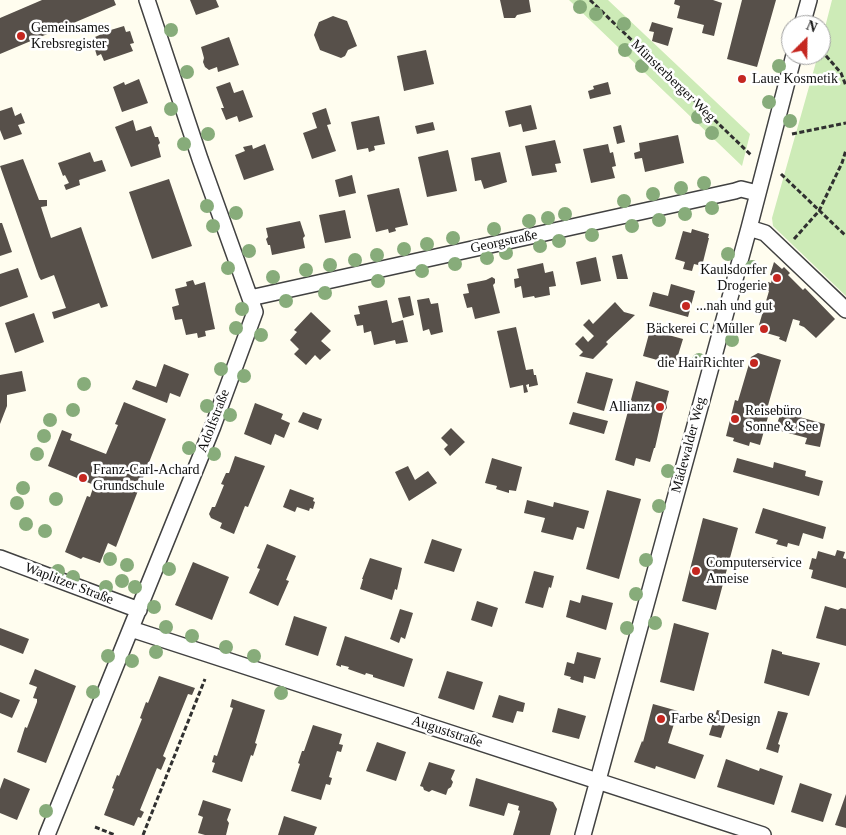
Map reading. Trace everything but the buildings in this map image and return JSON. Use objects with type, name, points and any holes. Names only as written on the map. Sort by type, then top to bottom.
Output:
[{"type":"street","name":"Adolfstraße","points":[[47,835],[213,426],[255,312],[147,0]]},
{"type":"street","points":[[805,15],[809,0]]},
{"type":"street","name":"Mädewalder Weg","points":[[583,835],[749,228],[791,65]]},
{"type":"street","name":"Georgstraße","points":[[250,298],[735,190],[757,194]]},
{"type":"street","points":[[749,228],[765,233],[846,310]]},
{"type":"street","name":"Waplitzer Straße","points":[[0,558],[139,610]]},
{"type":"street","name":"Auguststraße","points":[[131,629],[763,835]]},
{"type":"path","name":"Münsterberger Weg","points":[[590,0],[750,155],[755,157]]},
{"type":"path","points":[[831,62],[841,73],[846,86]]},
{"type":"path","points":[[792,134],[846,123]]},
{"type":"path","points":[[791,243],[820,211],[846,150]]},
{"type":"path","points":[[781,174],[846,236]]},
{"type":"path","points":[[143,835],[205,679]]},
{"type":"path","points":[[95,827],[115,835]]},
{"type":"green space","points":[[569,0],[608,0],[750,134],[742,166]]},
{"type":"green space","points":[[832,0],[846,0],[846,296],[773,226],[772,218],[815,65],[831,65],[831,15],[828,15]]},
{"type":"place","name":"Gemeinsames Krebsregister","points":[[21,36]]},
{"type":"place","name":"Laue Kosmetik","points":[[742,79]]},
{"type":"place","name":"Kaulsdorfer Drogerie","points":[[777,278]]},
{"type":"place","name":"...nah und gut","points":[[686,306]]},
{"type":"place","name":"Bäckerei C. Müller","points":[[764,329]]},
{"type":"place","name":"die HairRichter","points":[[754,363]]},
{"type":"place","name":"Allianz","points":[[660,407]]},
{"type":"place","name":"Reisebüro Sonne & See","points":[[735,419]]},
{"type":"place","name":"Franz-Carl-Achard Grundschule","points":[[83,478]]},
{"type":"place","name":"Computerservice Ameise","points":[[696,571]]},
{"type":"place","name":"Farbe & Design","points":[[661,719]]}]
